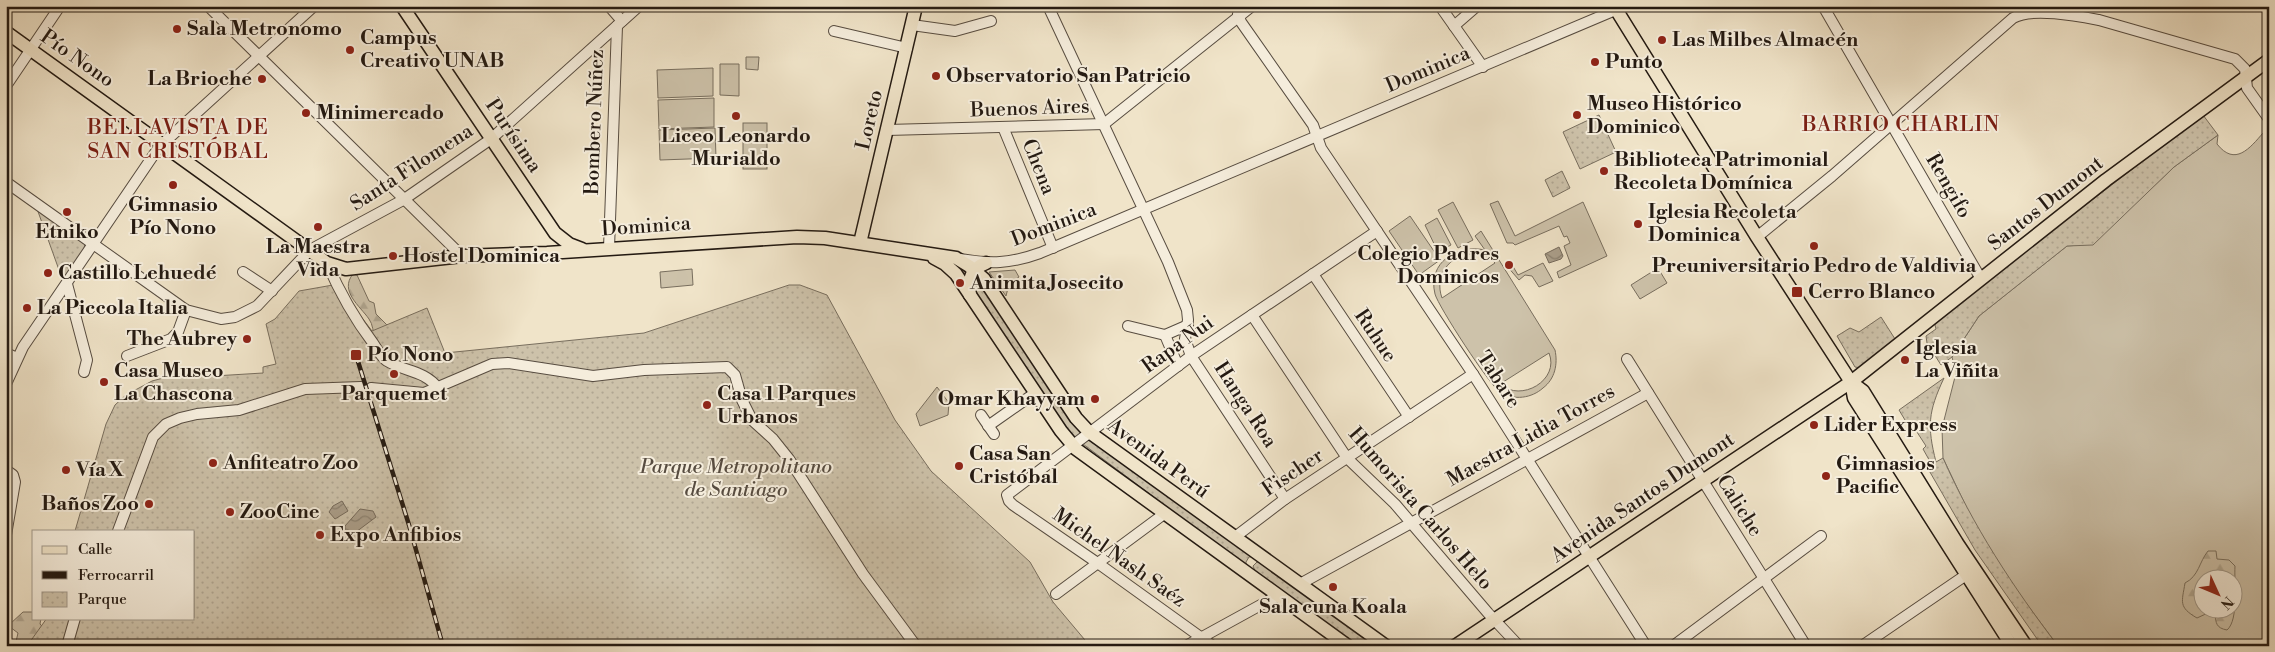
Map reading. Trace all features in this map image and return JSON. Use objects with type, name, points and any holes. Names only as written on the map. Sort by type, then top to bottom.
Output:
[{"type":"main road","name":"Purísima","points":[[402,6],[555,232],[569,244],[586,250]]},
{"type":"main road","name":"Loreto","points":[[860,243],[916,6]]},
{"type":"main road","points":[[1618,7],[1758,236],[1851,382],[1863,391],[1979,576],[2026,646]]},
{"type":"main road","name":"Pío Nono","points":[[6,32],[327,262],[346,269]]},
{"type":"main road","name":"Santos Dumont","points":[[1851,382],[2136,157],[2269,60]]},
{"type":"main road","points":[[547,253],[557,245],[555,232]]},
{"type":"main road","name":"Dominica","points":[[346,269],[462,256],[547,253],[785,237],[825,238],[956,258]]},
{"type":"main road","name":"Avenida Perú","points":[[927,255],[941,261],[953,270],[1072,445],[1164,514],[1348,646]]},
{"type":"main road","name":"Avenida Perú","points":[[956,258],[975,270],[984,279],[1015,323],[1076,418],[1089,432],[1386,646]]},
{"type":"main road","points":[[970,296],[969,280],[975,270],[986,263]]},
{"type":"main road","points":[[1851,382],[1854,398],[2012,646]]},
{"type":"main road","name":"Avenida Santos Dumont","points":[[1455,646],[1851,382]]},
{"type":"main road","points":[[1249,575],[1248,566],[1250,561],[1254,558],[1263,557]]},
{"type":"main road","points":[[1966,576],[1973,574],[1979,576]]},
{"type":"street","points":[[6,86],[60,6]]},
{"type":"street","points":[[208,6],[462,256]]},
{"type":"street","points":[[6,384],[17,358],[93,243],[163,143],[314,6]]},
{"type":"street","points":[[609,6],[620,24]]},
{"type":"street","name":"Santa Filomena","points":[[6,182],[186,310],[210,317],[234,317],[257,306],[310,250],[403,200],[491,138],[639,6]]},
{"type":"street","points":[[1048,6],[1168,262],[1187,310],[1188,325],[1185,339],[1191,356]]},
{"type":"street","name":"Buenos Aires","points":[[887,130],[1104,124],[1240,11],[1252,6]]},
{"type":"street","points":[[1440,6],[1483,67]]},
{"type":"street","points":[[1454,26],[1477,6]]},
{"type":"street","name":"Rengifo","points":[[1823,6],[1981,279]]},
{"type":"street","name":"Dominica","points":[[956,258],[986,263],[1020,260],[1053,248],[1483,67],[1618,7]]},
{"type":"street","name":"Tabare","points":[[1240,11],[1313,125],[1321,148],[1473,374],[1646,646]]},
{"type":"street","points":[[1758,236],[1791,211],[1893,124],[2010,21],[2026,13],[2099,20],[2231,58],[2241,63],[2250,92],[2269,119]]},
{"type":"street","points":[[912,25],[955,32],[991,20]]},
{"type":"street","name":"Bombero Núñez","points":[[609,248],[620,24]]},
{"type":"street","points":[[834,30],[907,48]]},
{"type":"street","name":"Chena","points":[[1003,127],[1053,248]]},
{"type":"street","name":"Rapa Nui","points":[[1007,497],[1009,492],[1191,356],[1377,231]]},
{"type":"street","points":[[327,262],[341,295],[384,358],[395,365],[420,373],[438,388]]},
{"type":"street","points":[[341,295],[342,276],[346,269]]},
{"type":"street","points":[[243,272],[272,291]]},
{"type":"street","name":"Ruhue","points":[[1313,274],[1408,417]]},
{"type":"street","points":[[67,284],[87,360],[84,372]]},
{"type":"street","points":[[127,356],[171,339],[178,332],[186,310]]},
{"type":"street","name":"Humorista Carlos Helo","points":[[1252,315],[1347,458],[1377,485],[1411,522],[1519,646]]},
{"type":"street","points":[[1128,326],[1165,335],[1188,325]]},
{"type":"street","points":[[1165,335],[1178,366]]},
{"type":"street","points":[[6,353],[17,358]]},
{"type":"street","name":"Hanga Roa","points":[[1191,356],[1285,499]]},
{"type":"street","name":"Caliche","points":[[1627,359],[1806,646]]},
{"type":"street","points":[[118,530],[153,437],[166,424],[197,414],[239,410],[305,389],[366,388],[424,393],[492,364],[508,363],[593,376],[644,370],[727,367],[735,374],[742,400],[752,420],[773,439],[789,459],[863,574],[916,646]]},
{"type":"street","name":"Fischer","points":[[1235,537],[1285,499],[1473,374]]},
{"type":"street","name":"Maestra Lidia Torres","points":[[1300,584],[1648,392]]},
{"type":"street","points":[[981,415],[991,430],[1035,393]]},
{"type":"street","points":[[6,470],[13,474],[15,482],[6,535]]},
{"type":"street","name":"Michel Nash Saéz","points":[[1007,497],[1013,505],[1213,646]]},
{"type":"street","points":[[1056,594],[1164,514]]},
{"type":"street","points":[[1673,646],[1821,536]]},
{"type":"street","points":[[1862,646],[1966,576]]},
{"type":"street","points":[[1186,646],[1277,596]]},
{"type":"street","points":[[67,646],[74,620]]},
{"type":"green space","points":[[746,57],[759,57],[758,70],[746,69]]},
{"type":"green space","points":[[720,64],[739,64],[739,96],[720,95]]},
{"type":"green space","points":[[713,68],[713,96],[658,98],[657,70]]},
{"type":"green space","points":[[714,98],[714,127],[659,129],[658,100]]},
{"type":"green space","points":[[1599,115],[1616,152],[1580,169],[1563,132]]},
{"type":"green space","points":[[2203,115],[2218,135],[2174,167],[2093,245],[2067,246],[1979,316],[1952,357],[1941,365],[1927,343],[1926,336],[1936,329],[1934,321]]},
{"type":"green space","points":[[743,123],[767,123],[767,169],[743,169]]},
{"type":"green space","points":[[715,128],[716,158],[660,160],[659,130]]},
{"type":"green space","points":[[2263,133],[2269,153],[2269,646],[2058,646],[2008,579],[1971,517],[1943,458],[1942,428],[1956,373],[1952,357],[1979,316],[2067,246],[2093,244],[2174,167],[2218,135],[2217,144],[2230,154],[2236,155],[2247,149]]},
{"type":"green space","points":[[1562,171],[1570,188],[1553,197],[1545,180]]},
{"type":"green space","points":[[1498,201],[1515,236],[1583,202],[1607,256],[1559,278],[1557,272],[1571,265],[1564,246],[1570,243],[1567,236],[1564,237],[1559,226],[1515,245],[1507,243],[1490,204]]},
{"type":"green space","points":[[1453,202],[1473,240],[1458,248],[1438,210]]},
{"type":"green space","points":[[36,206],[85,243],[84,249],[63,281]]},
{"type":"green space","points":[[1410,216],[1440,260],[1419,275],[1389,231]]},
{"type":"green space","points":[[1437,218],[1451,245],[1438,252],[1425,225]]},
{"type":"green space","points":[[1481,231],[1555,350],[1556,366],[1553,376],[1547,384],[1534,394],[1523,397],[1511,397],[1494,387],[1445,314],[1435,294],[1434,283],[1440,264],[1455,253],[1475,249],[1485,250],[1475,236]],"holes":[[[1472,254],[1490,258],[1495,263],[1442,298],[1440,282],[1445,268],[1456,258]],[[1549,353],[1551,363],[1549,372],[1544,380],[1536,386],[1528,390],[1518,391],[1500,384]]]},
{"type":"green space","points":[[1511,263],[1518,275],[1543,263],[1553,281],[1539,287],[1532,276],[1525,275],[1519,280],[1506,265]]},
{"type":"green space","points":[[1658,268],[1667,283],[1640,299],[1631,285]]},
{"type":"green space","points":[[692,269],[693,285],[661,288],[660,272]]},
{"type":"green space","points":[[1015,270],[1019,277],[1009,284],[1006,296],[989,272]]},
{"type":"green space","points":[[353,274],[357,275],[369,301],[374,303],[376,314],[387,325],[375,339],[370,321],[352,298],[348,286]]},
{"type":"green space","points":[[977,274],[1085,432],[1074,440],[975,296],[972,280]]},
{"type":"green space","name":"Parque Metropolitano de Santiago","points":[[333,285],[344,294],[372,331],[427,308],[445,353],[644,333],[789,285],[800,285],[827,295],[895,420],[931,471],[1030,562],[1053,602],[1090,646],[27,646],[46,620],[195,620],[195,530],[75,530],[106,424],[115,405],[126,395],[152,381],[186,372],[214,376],[263,373],[263,367],[276,364],[266,324],[275,319],[299,291]]},
{"type":"green space","points":[[1881,317],[1895,339],[1860,368],[1855,367],[1837,336],[1850,328],[1859,332]]},
{"type":"green space","points":[[1944,378],[1932,410],[1930,429],[1936,462],[1943,458],[1967,508],[1995,555],[2025,601],[2058,646],[2042,646],[1975,550],[1927,467],[1932,465],[1923,449],[1926,446],[1915,429],[1911,430],[1899,410]]},
{"type":"green space","points":[[937,387],[949,403],[948,415],[920,426],[916,414]]},
{"type":"green space","points":[[1093,437],[1255,556],[1249,557],[1246,566],[1083,444]]},
{"type":"green space","points":[[2208,551],[2216,551],[2217,559],[2229,560],[2235,566],[2235,570],[2198,570]]},
{"type":"green space","points":[[1257,562],[1265,562],[1379,646],[1357,646],[1256,573],[1253,566]]},
{"type":"green space","points":[[2192,578],[2192,615],[2183,604],[2185,583]]},
{"type":"green space","points":[[23,612],[32,612],[32,620],[41,620],[40,624],[59,646],[15,646],[18,633],[10,627],[10,624]]},
{"type":"green space","points":[[2216,620],[2232,620],[2227,630],[2217,625]]},
{"type":"water","points":[[1559,247],[1563,256],[1561,259],[1549,263],[1545,254]]},
{"type":"water","points":[[342,501],[348,511],[335,519],[329,512],[333,506]]},
{"type":"water","points":[[360,509],[373,511],[376,517],[356,532],[345,532],[345,526]]},
{"type":"railway","points":[[356,355],[409,525],[443,646]]},
{"type":"place","name":"Sala Metronomo","points":[[177,29]]},
{"type":"place","name":"Las Milbes Almacén","points":[[1662,40]]},
{"type":"place","name":"Campus Creativo UNAB","points":[[350,50]]},
{"type":"place","name":"Punto","points":[[1595,62]]},
{"type":"place","name":"Observatorio San Patricio","points":[[936,76]]},
{"type":"place","name":"La Brioche","points":[[262,79]]},
{"type":"place","name":"Minimercado","points":[[306,113]]},
{"type":"place","name":"Museo Histórico Dominico","points":[[1577,115]]},
{"type":"place","name":"Liceo Leonardo Murialdo","points":[[736,116]]},
{"type":"place","name":"Biblioteca Patrimonial Recoleta Domínica","points":[[1604,171]]},
{"type":"place","name":"Gimnasio Pío Nono","points":[[173,185]]},
{"type":"place","name":"Etniko","points":[[67,212]]},
{"type":"place","name":"Iglesia Recoleta Dominica","points":[[1638,224]]},
{"type":"place","name":"La Maestra Vida","points":[[318,227]]},
{"type":"place","name":"Preuniversitario Pedro de Valdivia","points":[[1814,246]]},
{"type":"place","name":"Hostel Dominica","points":[[393,256]]},
{"type":"place","name":"Colegio Padres Dominicos","points":[[1509,265]]},
{"type":"place","name":"Castillo Lehuedé","points":[[48,273]]},
{"type":"place","name":"Animita Josecito","points":[[960,283]]},
{"type":"place","name":"Cerro Blanco","points":[[1797,292]]},
{"type":"place","name":"La Piccola Italia","points":[[27,308]]},
{"type":"place","name":"The Aubrey","points":[[247,339]]},
{"type":"place","name":"Pío Nono","points":[[356,355]]},
{"type":"place","name":"Iglesia La Viñita","points":[[1905,360]]},
{"type":"place","name":"Parquemet","points":[[394,374]]},
{"type":"place","name":"Casa Museo La Chascona","points":[[104,382]]},
{"type":"place","name":"Omar Khayyam","points":[[1095,399]]},
{"type":"place","name":"Casa 1 Parques Urbanos","points":[[707,405]]},
{"type":"place","name":"Lider Express","points":[[1814,425]]},
{"type":"place","name":"Anfiteatro Zoo","points":[[213,463]]},
{"type":"place","name":"Casa San Cristóbal","points":[[959,466]]},
{"type":"place","name":"Vía X","points":[[66,470]]},
{"type":"place","name":"Gimnasios Pacific","points":[[1826,476]]},
{"type":"place","name":"Baños Zoo","points":[[149,504]]},
{"type":"place","name":"ZooCine","points":[[230,512]]},
{"type":"place","name":"Expo Anfibios","points":[[320,535]]},
{"type":"place","name":"Sala cuna Koala","points":[[1333,587]]},
{"type":"district","name":"BARRIO CHARLIN","points":[[1901,125]]},
{"type":"district","name":"BELLAVISTA DE SAN CRISTÓBAL","points":[[178,140]]}]
